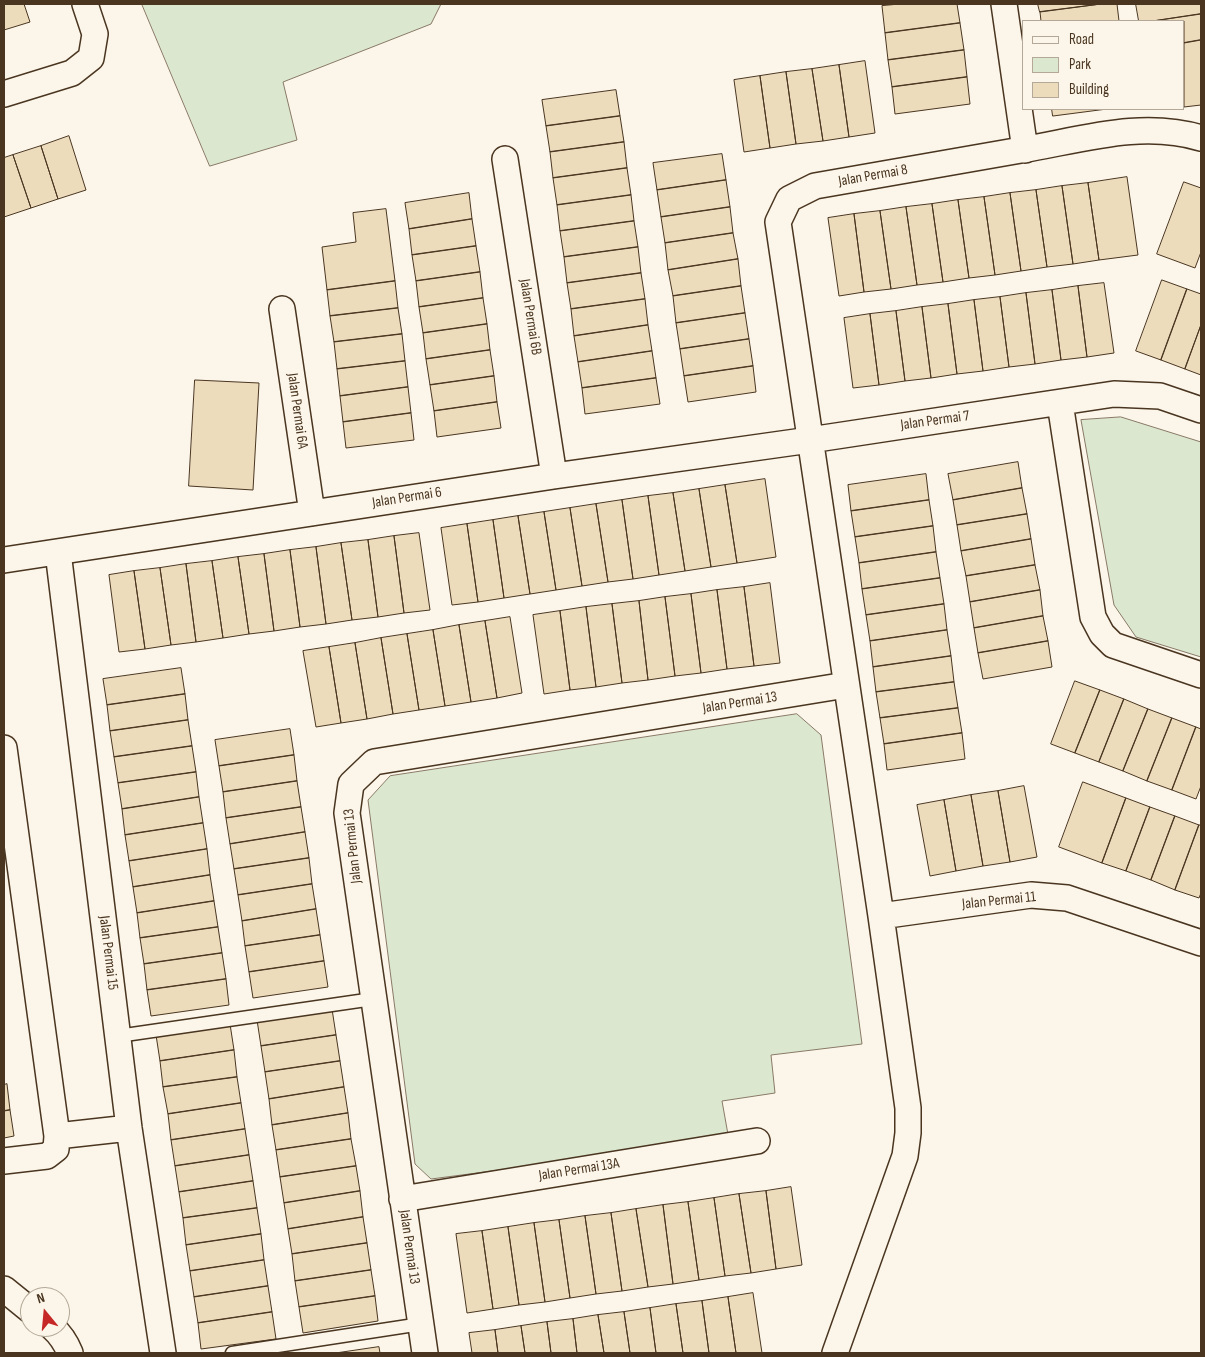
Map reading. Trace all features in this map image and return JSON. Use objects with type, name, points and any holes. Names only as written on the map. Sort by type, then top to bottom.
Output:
[{"type":"street","points":[[4,94],[72,73],[91,58],[95,34],[85,4]]},
{"type":"street","points":[[1004,4],[1025,150]]},
{"type":"street","name":"Jalan Permai 8","points":[[836,1353],[905,1156],[908,1133],[908,1108],[778,222],[789,199],[815,186],[1025,150],[1110,133],[1149,130],[1186,133],[1201,138]]},
{"type":"street","name":"Jalan Permai 6B","points":[[505,159],[554,476]]},
{"type":"street","name":"Jalan Permai 6A","points":[[282,309],[312,513]]},
{"type":"street","name":"Jalan Permai 7","points":[[810,440],[1114,394],[1160,396],[1201,410]]},
{"type":"street","points":[[1060,403],[1093,617],[1102,634],[1113,644],[1201,674]]},
{"type":"street","name":"Jalan Permai 6","points":[[4,560],[554,476],[810,440]]},
{"type":"street","name":"Jalan Permai 15","points":[[58,552],[129,1128],[163,1353]]},
{"type":"street","name":"Jalan Permai 13","points":[[425,1353],[347,813],[351,784],[374,762],[846,685]]},
{"type":"street","points":[[4,748],[57,1136],[56,1149],[48,1156],[4,1161]]},
{"type":"street","name":"Jalan Permai 11","points":[[881,916],[1031,895],[1067,898],[1201,943]]},
{"type":"street","points":[[57,1136],[129,1128]]},
{"type":"street","name":"Jalan Permai 13A","points":[[402,1198],[757,1141]]},
{"type":"street","points":[[4,1289],[20,1302]]},
{"type":"street","points":[[61,1337],[70,1353]]},
{"type":"lane","points":[[118,1036],[373,999]]},
{"type":"lane","points":[[232,1353],[421,1324]]},
{"type":"green space","points":[[142,4],[441,4],[431,24],[283,82],[297,140],[210,166]]},
{"type":"green space","points":[[1121,417],[1201,442],[1201,657],[1136,637],[1114,605],[1081,420]]},
{"type":"green space","points":[[797,714],[821,735],[862,1044],[771,1055],[775,1093],[722,1101],[729,1140],[431,1179],[415,1164],[368,800],[390,776]]},
{"type":"building","points":[[4,4],[24,4],[30,22],[4,30]]},
{"type":"building","points":[[900,4],[957,4],[960,23],[885,33],[882,6]]},
{"type":"building","points":[[1038,4],[1101,4],[1040,12]]},
{"type":"building","points":[[1101,4],[1117,4],[1119,20],[1041,20],[1040,12]]},
{"type":"building","points":[[1136,4],[1201,4],[1201,14],[1160,20],[1139,20]]},
{"type":"building","points":[[1201,14],[1201,40],[1185,43],[1185,20],[1160,20]]},
{"type":"building","points":[[960,23],[964,50],[888,60],[885,33]]},
{"type":"building","points":[[1201,40],[1201,105],[1185,107],[1185,43]]},
{"type":"building","points":[[964,50],[967,77],[892,87],[888,60]]},
{"type":"building","points":[[865,61],[875,133],[849,137],[839,65]]},
{"type":"building","points":[[839,65],[849,137],[823,141],[812,69]]},
{"type":"building","points":[[812,69],[823,141],[796,144],[786,72]]},
{"type":"building","points":[[786,72],[796,144],[770,148],[760,76]]},
{"type":"building","points":[[760,76],[770,148],[744,152],[734,80]]},
{"type":"building","points":[[967,77],[970,104],[895,114],[892,87]]},
{"type":"building","points":[[616,90],[620,116],[546,126],[542,100]]},
{"type":"building","points":[[1052,110],[1099,110],[1053,116]]},
{"type":"building","points":[[620,116],[624,142],[550,152],[546,126]]},
{"type":"building","points":[[69,136],[86,190],[58,199],[41,146]]},
{"type":"building","points":[[624,142],[627,168],[553,178],[550,152]]},
{"type":"building","points":[[41,146],[58,199],[31,208],[13,155]]},
{"type":"building","points":[[722,154],[726,180],[657,190],[653,163]]},
{"type":"building","points":[[13,155],[31,208],[4,217],[4,158]]},
{"type":"building","points":[[627,168],[631,195],[557,205],[553,178]]},
{"type":"building","points":[[1127,177],[1138,255],[1099,260],[1088,183]]},
{"type":"building","points":[[726,180],[730,207],[661,217],[657,190]]},
{"type":"building","points":[[1184,182],[1201,188],[1201,252],[1195,268],[1157,254]]},
{"type":"building","points":[[1088,183],[1099,260],[1073,264],[1062,186]]},
{"type":"building","points":[[1062,186],[1073,264],[1047,267],[1036,190]]},
{"type":"building","points":[[1036,190],[1047,267],[1021,271],[1010,193]]},
{"type":"building","points":[[469,193],[472,219],[409,229],[405,203]]},
{"type":"building","points":[[1010,193],[1021,271],[995,275],[984,197]]},
{"type":"building","points":[[631,195],[634,221],[560,231],[557,205]]},
{"type":"building","points":[[984,197],[995,275],[969,278],[958,200]]},
{"type":"building","points":[[958,200],[969,278],[943,282],[932,204]]},
{"type":"building","points":[[932,204],[943,282],[917,285],[906,207]]},
{"type":"building","points":[[730,207],[733,233],[665,243],[661,217]]},
{"type":"building","points":[[906,207],[917,285],[891,289],[880,211]]},
{"type":"building","points":[[386,209],[395,281],[327,290],[322,247],[356,242],[353,213]]},
{"type":"building","points":[[880,211],[891,289],[864,292],[854,214]]},
{"type":"building","points":[[854,214],[864,292],[839,296],[828,218]]},
{"type":"building","points":[[472,219],[476,246],[412,255],[409,229]]},
{"type":"building","points":[[634,221],[638,247],[564,257],[560,231]]},
{"type":"building","points":[[733,233],[738,259],[668,270],[665,243]]},
{"type":"building","points":[[476,246],[480,272],[416,281],[412,255]]},
{"type":"building","points":[[638,247],[641,273],[567,283],[564,257]]},
{"type":"building","points":[[738,259],[741,286],[673,296],[668,270]]},
{"type":"building","points":[[480,272],[483,298],[419,307],[416,281]]},
{"type":"building","points":[[641,273],[645,299],[571,309],[567,283]]},
{"type":"building","points":[[1162,280],[1187,289],[1161,360],[1136,351]]},
{"type":"building","points":[[395,281],[398,308],[330,316],[327,290]]},
{"type":"building","points":[[1104,283],[1114,353],[1087,357],[1078,286]]},
{"type":"building","points":[[741,286],[745,313],[676,323],[673,296]]},
{"type":"building","points":[[1078,286],[1087,357],[1061,360],[1052,290]]},
{"type":"building","points":[[1187,289],[1201,294],[1201,325],[1185,369],[1161,360]]},
{"type":"building","points":[[1052,290],[1061,360],[1035,364],[1026,293]]},
{"type":"building","points":[[1026,293],[1035,364],[1009,367],[1000,297]]},
{"type":"building","points":[[1000,297],[1009,367],[983,371],[974,300]]},
{"type":"building","points":[[483,298],[487,324],[423,333],[419,307]]},
{"type":"building","points":[[645,299],[648,325],[574,336],[571,309]]},
{"type":"building","points":[[974,300],[983,371],[957,374],[948,304]]},
{"type":"building","points":[[948,304],[957,374],[931,378],[922,307]]},
{"type":"building","points":[[922,307],[931,378],[905,381],[896,311]]},
{"type":"building","points":[[398,308],[402,334],[334,342],[330,316]]},
{"type":"building","points":[[896,311],[905,381],[879,385],[870,314]]},
{"type":"building","points":[[745,313],[749,339],[680,349],[676,323]]},
{"type":"building","points":[[870,314],[879,385],[853,388],[844,318]]},
{"type":"building","points":[[487,324],[490,350],[426,359],[423,333]]},
{"type":"building","points":[[648,325],[652,351],[578,362],[574,336]]},
{"type":"building","points":[[1201,325],[1201,375],[1185,369]]},
{"type":"building","points":[[402,334],[405,361],[337,369],[334,342]]},
{"type":"building","points":[[749,339],[753,366],[684,376],[680,349]]},
{"type":"building","points":[[490,350],[494,376],[430,385],[426,359]]},
{"type":"building","points":[[652,351],[656,378],[582,388],[578,362]]},
{"type":"building","points":[[405,361],[408,387],[340,396],[337,369]]},
{"type":"building","points":[[753,366],[756,392],[688,402],[684,376]]},
{"type":"building","points":[[494,376],[497,402],[434,411],[430,385]]},
{"type":"building","points":[[656,378],[660,404],[585,414],[582,388]]},
{"type":"building","points":[[195,380],[259,383],[253,490],[189,486]]},
{"type":"building","points":[[408,387],[411,413],[343,422],[340,396]]},
{"type":"building","points":[[497,402],[501,428],[437,437],[434,411]]},
{"type":"building","points":[[411,413],[414,440],[346,448],[343,422]]},
{"type":"building","points":[[1018,462],[1022,488],[953,500],[948,474]]},
{"type":"building","points":[[926,474],[929,500],[851,511],[848,485]]},
{"type":"building","points":[[765,479],[776,557],[737,563],[725,485]]},
{"type":"building","points":[[725,485],[737,563],[711,567],[699,489]]},
{"type":"building","points":[[1022,488],[1027,514],[957,525],[953,500]]},
{"type":"building","points":[[699,489],[711,567],[685,571],[673,493]]},
{"type":"building","points":[[673,493],[685,571],[659,575],[648,496]]},
{"type":"building","points":[[648,496],[659,575],[633,579],[622,500]]},
{"type":"building","points":[[622,500],[633,579],[608,582],[596,504]]},
{"type":"building","points":[[929,500],[933,526],[855,537],[851,511]]},
{"type":"building","points":[[596,504],[608,582],[582,586],[570,508]]},
{"type":"building","points":[[570,508],[582,586],[556,590],[544,512]]},
{"type":"building","points":[[544,512],[556,590],[530,594],[518,516]]},
{"type":"building","points":[[1027,514],[1031,539],[961,551],[957,525]]},
{"type":"building","points":[[518,516],[530,594],[504,598],[493,520]]},
{"type":"building","points":[[493,520],[504,598],[478,602],[467,524]]},
{"type":"building","points":[[467,524],[478,602],[452,605],[441,528]]},
{"type":"building","points":[[933,526],[936,552],[859,563],[855,537]]},
{"type":"building","points":[[419,533],[430,610],[404,613],[394,536]]},
{"type":"building","points":[[394,536],[404,613],[378,617],[368,540]]},
{"type":"building","points":[[1031,539],[1035,565],[966,576],[961,551]]},
{"type":"building","points":[[368,540],[378,617],[352,620],[341,543]]},
{"type":"building","points":[[341,543],[352,620],[326,624],[316,547]]},
{"type":"building","points":[[316,547],[326,624],[300,627],[290,550]]},
{"type":"building","points":[[290,550],[300,627],[274,631],[264,554]]},
{"type":"building","points":[[936,552],[940,578],[862,589],[859,563]]},
{"type":"building","points":[[264,554],[274,631],[249,634],[238,557]]},
{"type":"building","points":[[238,557],[249,634],[223,638],[212,561]]},
{"type":"building","points":[[212,561],[223,638],[196,642],[186,564]]},
{"type":"building","points":[[186,564],[196,642],[171,645],[160,568]]},
{"type":"building","points":[[1035,565],[1040,590],[970,602],[966,576]]},
{"type":"building","points":[[160,568],[171,645],[145,649],[134,571]]},
{"type":"building","points":[[134,571],[145,649],[119,652],[109,575]]},
{"type":"building","points":[[940,578],[944,604],[866,615],[862,589]]},
{"type":"building","points":[[770,583],[780,663],[754,666],[744,587]]},
{"type":"building","points":[[744,587],[754,666],[727,669],[717,590]]},
{"type":"building","points":[[717,590],[727,669],[701,673],[691,594]]},
{"type":"building","points":[[1040,590],[1043,616],[974,628],[970,602]]},
{"type":"building","points":[[691,594],[701,673],[675,676],[665,597]]},
{"type":"building","points":[[665,597],[675,676],[648,680],[639,601]]},
{"type":"building","points":[[639,601],[648,680],[622,683],[612,604]]},
{"type":"building","points":[[612,604],[622,683],[596,687],[586,607]]},
{"type":"building","points":[[944,604],[947,630],[870,641],[866,615]]},
{"type":"building","points":[[586,607],[596,687],[570,690],[560,611]]},
{"type":"building","points":[[560,611],[570,690],[544,694],[533,615]]},
{"type":"building","points":[[1043,616],[1048,641],[978,653],[974,628]]},
{"type":"building","points":[[510,617],[522,693],[497,698],[485,621]]},
{"type":"building","points":[[485,621],[497,698],[471,702],[459,625]]},
{"type":"building","points":[[459,625],[471,702],[445,706],[433,630]]},
{"type":"building","points":[[433,630],[445,706],[419,710],[407,634]]},
{"type":"building","points":[[947,630],[951,656],[873,667],[870,641]]},
{"type":"building","points":[[407,634],[419,710],[393,714],[381,638]]},
{"type":"building","points":[[381,638],[393,714],[367,719],[355,643]]},
{"type":"building","points":[[1048,641],[1052,667],[983,679],[978,653]]},
{"type":"building","points":[[355,643],[367,719],[341,723],[329,647]]},
{"type":"building","points":[[329,647],[341,723],[316,727],[303,651]]},
{"type":"building","points":[[951,656],[954,682],[876,692],[873,667]]},
{"type":"building","points":[[181,668],[185,694],[107,705],[103,679]]},
{"type":"building","points":[[1075,681],[1100,690],[1075,753],[1051,744]]},
{"type":"building","points":[[954,682],[958,708],[880,718],[876,692]]},
{"type":"building","points":[[1100,690],[1124,699],[1099,762],[1075,753]]},
{"type":"building","points":[[185,694],[188,720],[110,731],[107,705]]},
{"type":"building","points":[[1124,699],[1148,709],[1123,771],[1099,762]]},
{"type":"building","points":[[958,708],[962,733],[884,744],[880,718]]},
{"type":"building","points":[[1148,709],[1172,718],[1147,781],[1123,771]]},
{"type":"building","points":[[1172,718],[1196,727],[1172,790],[1147,781]]},
{"type":"building","points":[[188,720],[192,746],[114,757],[110,731]]},
{"type":"building","points":[[1196,727],[1201,729],[1201,786],[1196,799],[1172,790]]},
{"type":"building","points":[[290,729],[294,755],[219,766],[215,740]]},
{"type":"building","points":[[962,733],[965,759],[887,770],[884,744]]},
{"type":"building","points":[[192,746],[196,772],[118,783],[114,757]]},
{"type":"building","points":[[294,755],[297,781],[223,792],[219,766]]},
{"type":"building","points":[[196,772],[199,797],[122,809],[118,783]]},
{"type":"building","points":[[297,781],[301,807],[226,818],[223,792]]},
{"type":"building","points":[[1083,782],[1126,798],[1102,863],[1059,847]]},
{"type":"building","points":[[1024,786],[1037,857],[1010,862],[998,791]]},
{"type":"building","points":[[998,791],[1010,862],[983,866],[971,795]]},
{"type":"building","points":[[971,795],[983,866],[956,871],[944,800]]},
{"type":"building","points":[[199,797],[203,823],[125,835],[122,809]]},
{"type":"building","points":[[1126,798],[1150,807],[1126,871],[1102,863]]},
{"type":"building","points":[[944,800],[956,871],[930,876],[917,805]]},
{"type":"building","points":[[301,807],[305,832],[230,844],[226,818]]},
{"type":"building","points":[[1150,807],[1175,816],[1151,880],[1126,871]]},
{"type":"building","points":[[1175,816],[1199,825],[1175,890],[1151,880]]},
{"type":"building","points":[[203,823],[207,849],[129,861],[125,835]]},
{"type":"building","points":[[1199,825],[1201,825],[1201,893],[1199,898],[1175,890]]},
{"type":"building","points":[[305,832],[309,858],[234,869],[230,844]]},
{"type":"building","points":[[207,849],[210,875],[133,887],[129,861]]},
{"type":"building","points":[[309,858],[312,884],[238,895],[234,869]]},
{"type":"building","points":[[210,875],[214,901],[137,913],[133,887]]},
{"type":"building","points":[[312,884],[316,909],[242,921],[238,895]]},
{"type":"building","points":[[214,901],[218,927],[140,938],[137,913]]},
{"type":"building","points":[[316,909],[320,935],[245,946],[242,921]]},
{"type":"building","points":[[218,927],[222,953],[144,964],[140,938]]},
{"type":"building","points":[[320,935],[324,961],[249,972],[245,946]]},
{"type":"building","points":[[222,953],[226,979],[147,990],[144,964]]},
{"type":"building","points":[[324,961],[328,987],[253,998],[249,972]]},
{"type":"building","points":[[226,979],[229,1005],[151,1016],[147,990]]},
{"type":"building","points":[[332,1009],[336,1035],[261,1046],[257,1020]]},
{"type":"building","points":[[230,1024],[234,1050],[160,1061],[156,1035]]},
{"type":"building","points":[[336,1035],[340,1061],[265,1072],[261,1046]]},
{"type":"building","points":[[234,1050],[237,1077],[163,1087],[160,1061]]},
{"type":"building","points":[[340,1061],[344,1087],[269,1099],[265,1072]]},
{"type":"building","points":[[237,1077],[241,1103],[168,1114],[163,1087]]},
{"type":"building","points":[[7,1084],[10,1110],[4,1111],[4,1085]]},
{"type":"building","points":[[344,1087],[348,1113],[272,1125],[269,1099]]},
{"type":"building","points":[[241,1103],[245,1129],[171,1140],[168,1114]]},
{"type":"building","points":[[10,1110],[14,1136],[4,1138],[4,1111]]},
{"type":"building","points":[[348,1113],[351,1139],[276,1150],[272,1125]]},
{"type":"building","points":[[245,1129],[249,1155],[175,1166],[171,1140]]},
{"type":"building","points":[[351,1139],[356,1166],[280,1177],[276,1150]]},
{"type":"building","points":[[249,1155],[253,1181],[179,1192],[175,1166]]},
{"type":"building","points":[[356,1166],[360,1191],[284,1203],[280,1177]]},
{"type":"building","points":[[253,1181],[257,1208],[183,1218],[179,1192]]},
{"type":"building","points":[[791,1187],[802,1265],[776,1269],[766,1191]]},
{"type":"building","points":[[360,1191],[363,1217],[288,1229],[284,1203]]},
{"type":"building","points":[[766,1191],[776,1269],[751,1273],[739,1194]]},
{"type":"building","points":[[739,1194],[751,1273],[725,1276],[714,1198]]},
{"type":"building","points":[[714,1198],[725,1276],[699,1280],[688,1202]]},
{"type":"building","points":[[688,1202],[699,1280],[673,1284],[663,1205]]},
{"type":"building","points":[[663,1205],[673,1284],[648,1287],[636,1209]]},
{"type":"building","points":[[257,1208],[261,1234],[186,1245],[183,1218]]},
{"type":"building","points":[[636,1209],[648,1287],[622,1291],[611,1213]]},
{"type":"building","points":[[611,1213],[622,1291],[596,1294],[585,1216]]},
{"type":"building","points":[[585,1216],[596,1294],[570,1298],[559,1220]]},
{"type":"building","points":[[363,1217],[367,1243],[292,1254],[288,1229]]},
{"type":"building","points":[[559,1220],[570,1298],[545,1302],[534,1223]]},
{"type":"building","points":[[534,1223],[545,1302],[519,1305],[508,1227]]},
{"type":"building","points":[[508,1227],[519,1305],[493,1309],[482,1231]]},
{"type":"building","points":[[482,1231],[493,1309],[467,1313],[456,1234]]},
{"type":"building","points":[[261,1234],[264,1260],[190,1271],[186,1245]]},
{"type":"building","points":[[367,1243],[371,1270],[295,1281],[292,1254]]},
{"type":"building","points":[[264,1260],[268,1286],[194,1297],[190,1271]]},
{"type":"building","points":[[371,1270],[375,1296],[299,1307],[295,1281]]},
{"type":"building","points":[[268,1286],[272,1312],[198,1323],[194,1297]]},
{"type":"building","points":[[753,1293],[762,1353],[736,1353],[728,1297]]},
{"type":"building","points":[[375,1296],[378,1321],[303,1333],[299,1307]]},
{"type":"building","points":[[728,1297],[736,1353],[709,1353],[702,1301]]},
{"type":"building","points":[[702,1301],[709,1353],[683,1353],[676,1304]]},
{"type":"building","points":[[676,1304],[683,1353],[656,1353],[650,1308]]},
{"type":"building","points":[[650,1308],[656,1353],[630,1353],[624,1312]]},
{"type":"building","points":[[272,1312],[276,1339],[201,1349],[198,1323]]},
{"type":"building","points":[[624,1312],[630,1353],[604,1353],[598,1315]]},
{"type":"building","points":[[598,1315],[604,1353],[577,1353],[573,1319]]},
{"type":"building","points":[[573,1319],[577,1353],[551,1353],[547,1322]]},
{"type":"building","points":[[547,1322],[551,1353],[525,1353],[521,1326]]},
{"type":"building","points":[[521,1326],[525,1353],[498,1353],[495,1330]]},
{"type":"building","points":[[495,1330],[498,1353],[472,1353],[469,1333]]},
{"type":"building","points":[[379,1347],[380,1353],[336,1353]]}]
